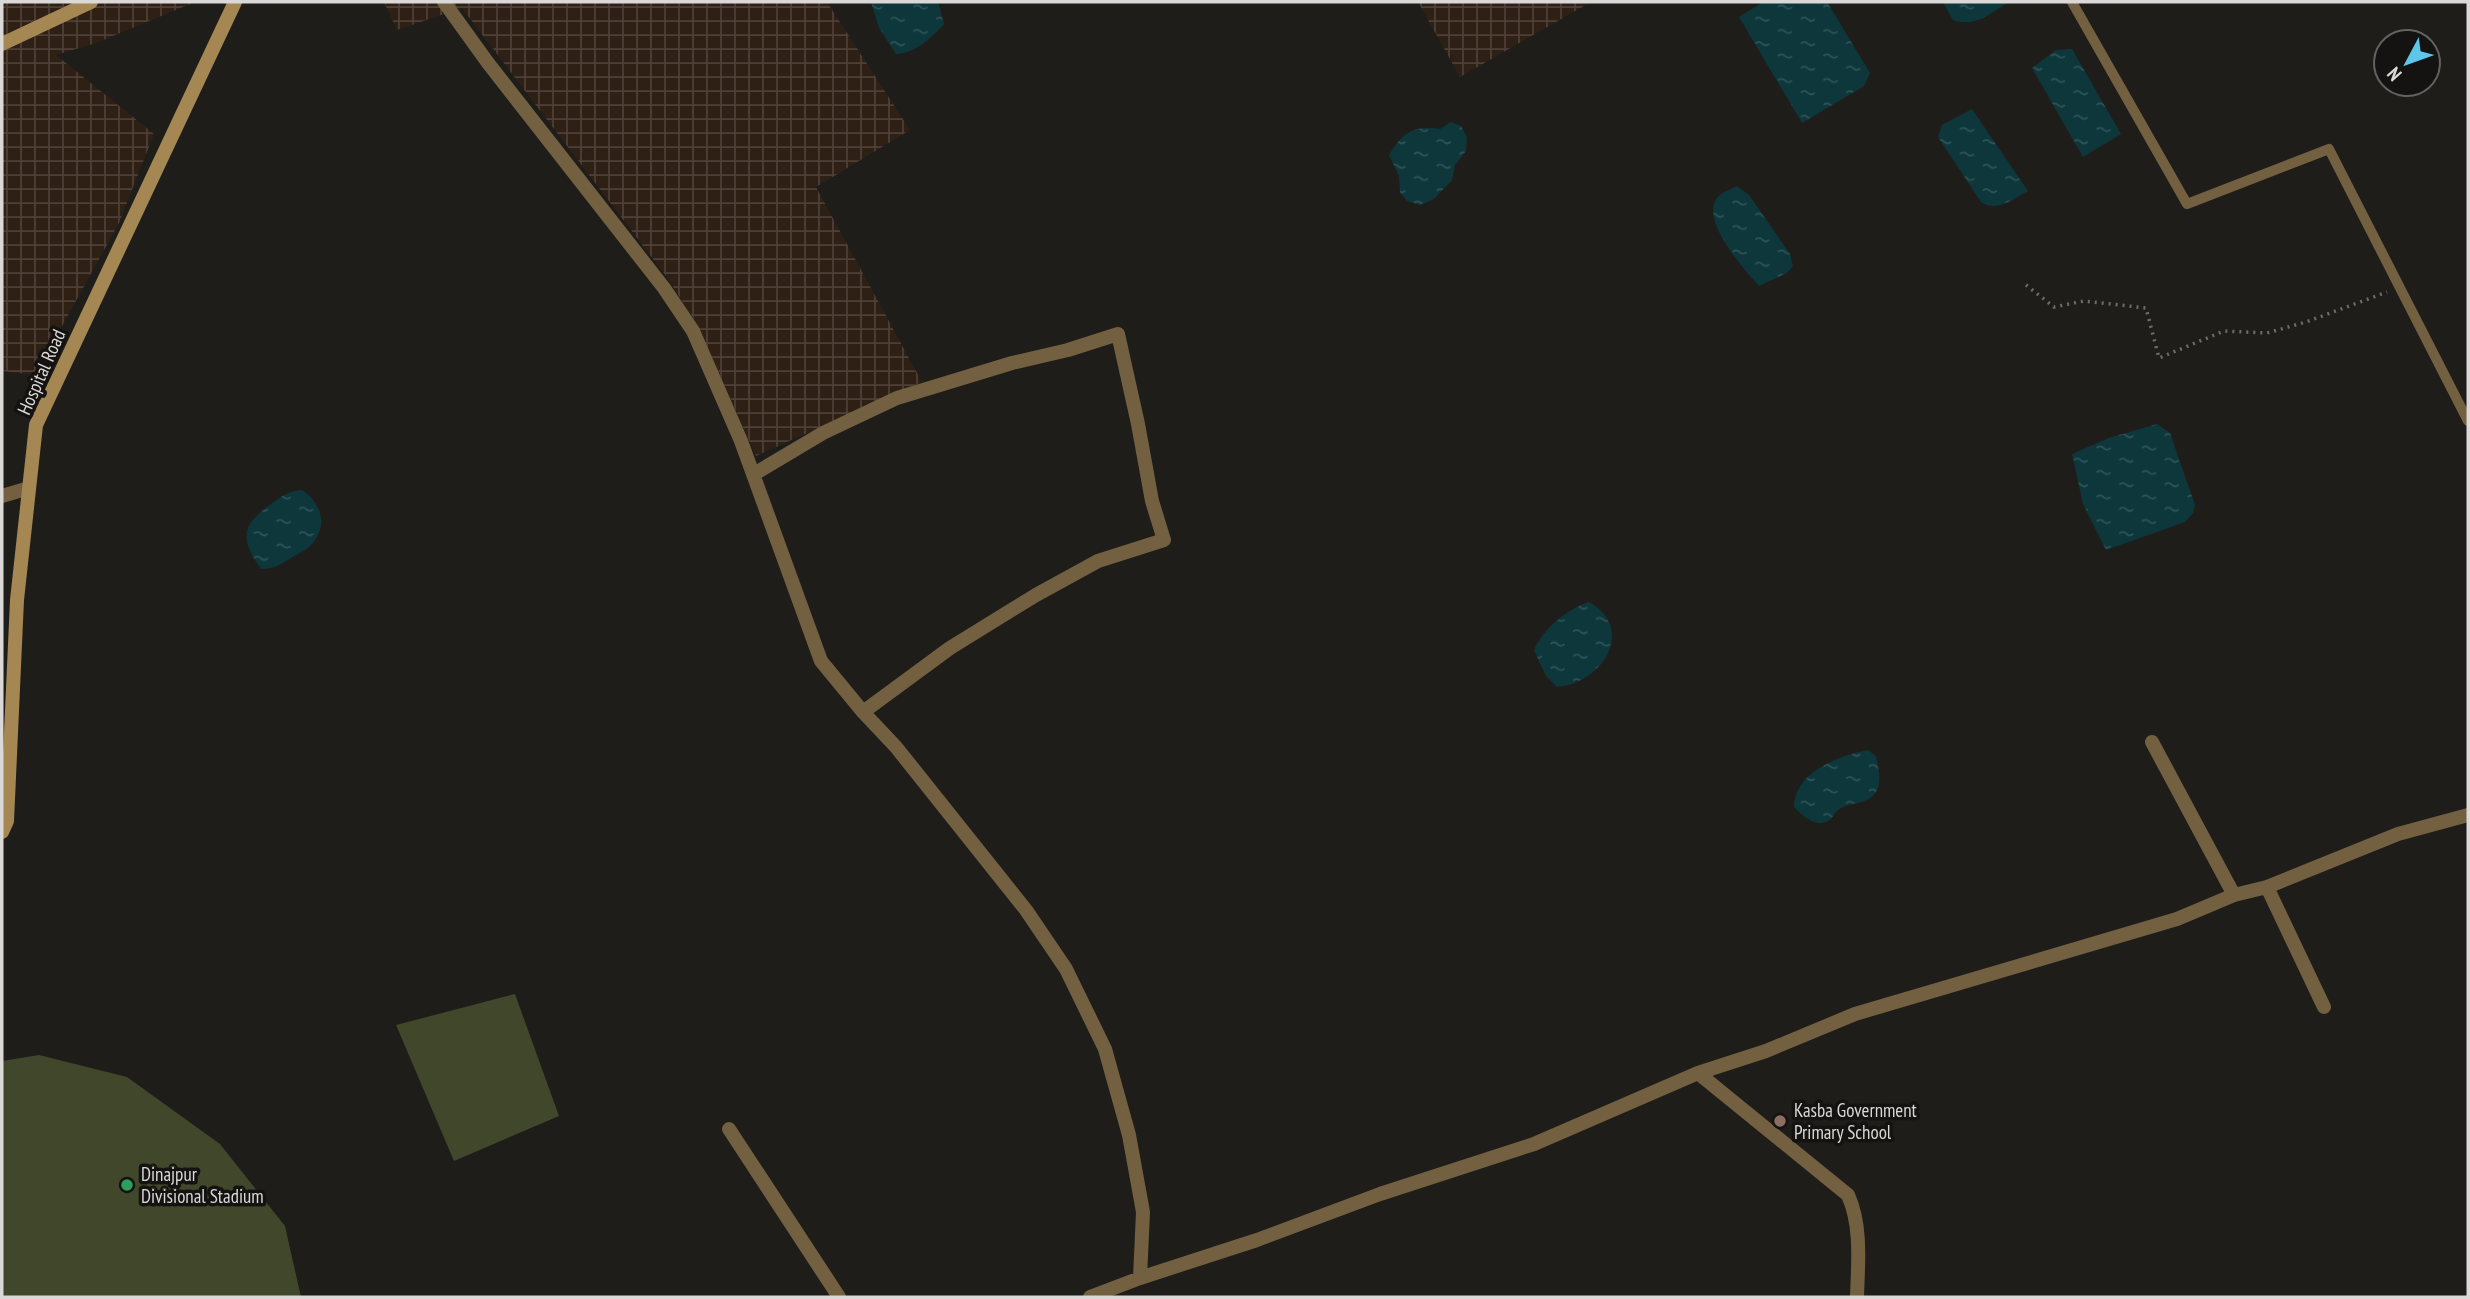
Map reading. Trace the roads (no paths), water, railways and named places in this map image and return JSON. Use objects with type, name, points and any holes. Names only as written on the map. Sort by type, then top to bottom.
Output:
[{"type":"main road","points":[[2,44],[91,2]]},
{"type":"main road","name":"Hospital Road","points":[[2,832],[7,821],[17,600],[36,425],[235,2]]},
{"type":"street","points":[[444,2],[488,63],[664,288],[693,331],[754,474],[760,497],[786,559],[821,661],[896,747],[1026,911],[1066,969],[1105,1049],[1129,1135],[1143,1212],[1140,1278]]},
{"type":"street","points":[[754,474],[823,433],[897,398],[1118,334],[1152,501],[1164,540],[1098,561],[1036,595],[950,648],[863,712]]},
{"type":"street","points":[[2,496],[29,488]]},
{"type":"street","points":[[2152,742],[2234,895]]},
{"type":"street","points":[[1090,1297],[1257,1240],[1380,1194],[1534,1144],[1698,1073],[1766,1051],[1855,1014],[2093,946],[2177,919],[2234,895],[2267,887],[2398,834],[2468,815]]},
{"type":"street","points":[[2267,887],[2324,1006]]},
{"type":"street","points":[[1698,1073],[1848,1195],[1856,1211],[1857,1297]]},
{"type":"street","points":[[729,1129],[839,1297]]},
{"type":"lane","points":[[2072,2],[2187,204],[2329,149],[2468,421]]},
{"type":"water","points":[[871,2],[938,2],[944,24],[917,48],[896,54],[879,28]]},
{"type":"water","points":[[1763,2],[1827,2],[1870,73],[1864,86],[1802,123],[1739,17]]},
{"type":"water","points":[[1943,2],[2009,2],[1976,21],[1961,22],[1953,20]]},
{"type":"water","points":[[2072,49],[2121,134],[2083,157],[2032,68],[2056,50]]},
{"type":"water","points":[[1972,109],[2028,191],[2005,204],[1993,206],[1981,202],[1938,137],[1942,125]]},
{"type":"water","points":[[1451,122],[1461,126],[1467,137],[1466,151],[1455,165],[1452,180],[1434,199],[1420,205],[1407,201],[1400,192],[1399,176],[1389,155],[1410,132],[1423,128],[1440,129]]},
{"type":"water","points":[[1737,186],[1749,195],[1790,254],[1793,266],[1787,273],[1759,286],[1726,244],[1714,218],[1713,206],[1718,197]]},
{"type":"water","points":[[2157,424],[2170,433],[2195,505],[2193,513],[2185,522],[2106,550],[2083,504],[2072,454],[2109,438]]},
{"type":"water","points":[[302,490],[309,495],[321,516],[320,531],[316,539],[306,549],[280,565],[261,569],[249,549],[249,526],[261,512],[279,499]]},
{"type":"water","points":[[1589,602],[1603,613],[1611,626],[1612,640],[1608,653],[1600,666],[1588,676],[1573,684],[1557,687],[1546,676],[1534,650],[1543,635],[1557,621]]},
{"type":"water","points":[[1868,750],[1876,756],[1879,777],[1877,789],[1869,799],[1841,808],[1830,820],[1823,823],[1809,820],[1794,807],[1796,794],[1802,784],[1820,767],[1844,756]]},
{"type":"place","name":"Kasba Government Primary School","points":[[1780,1121]]},
{"type":"place","name":"Dinajpur Divisional Stadium","points":[[127,1185]]}]
